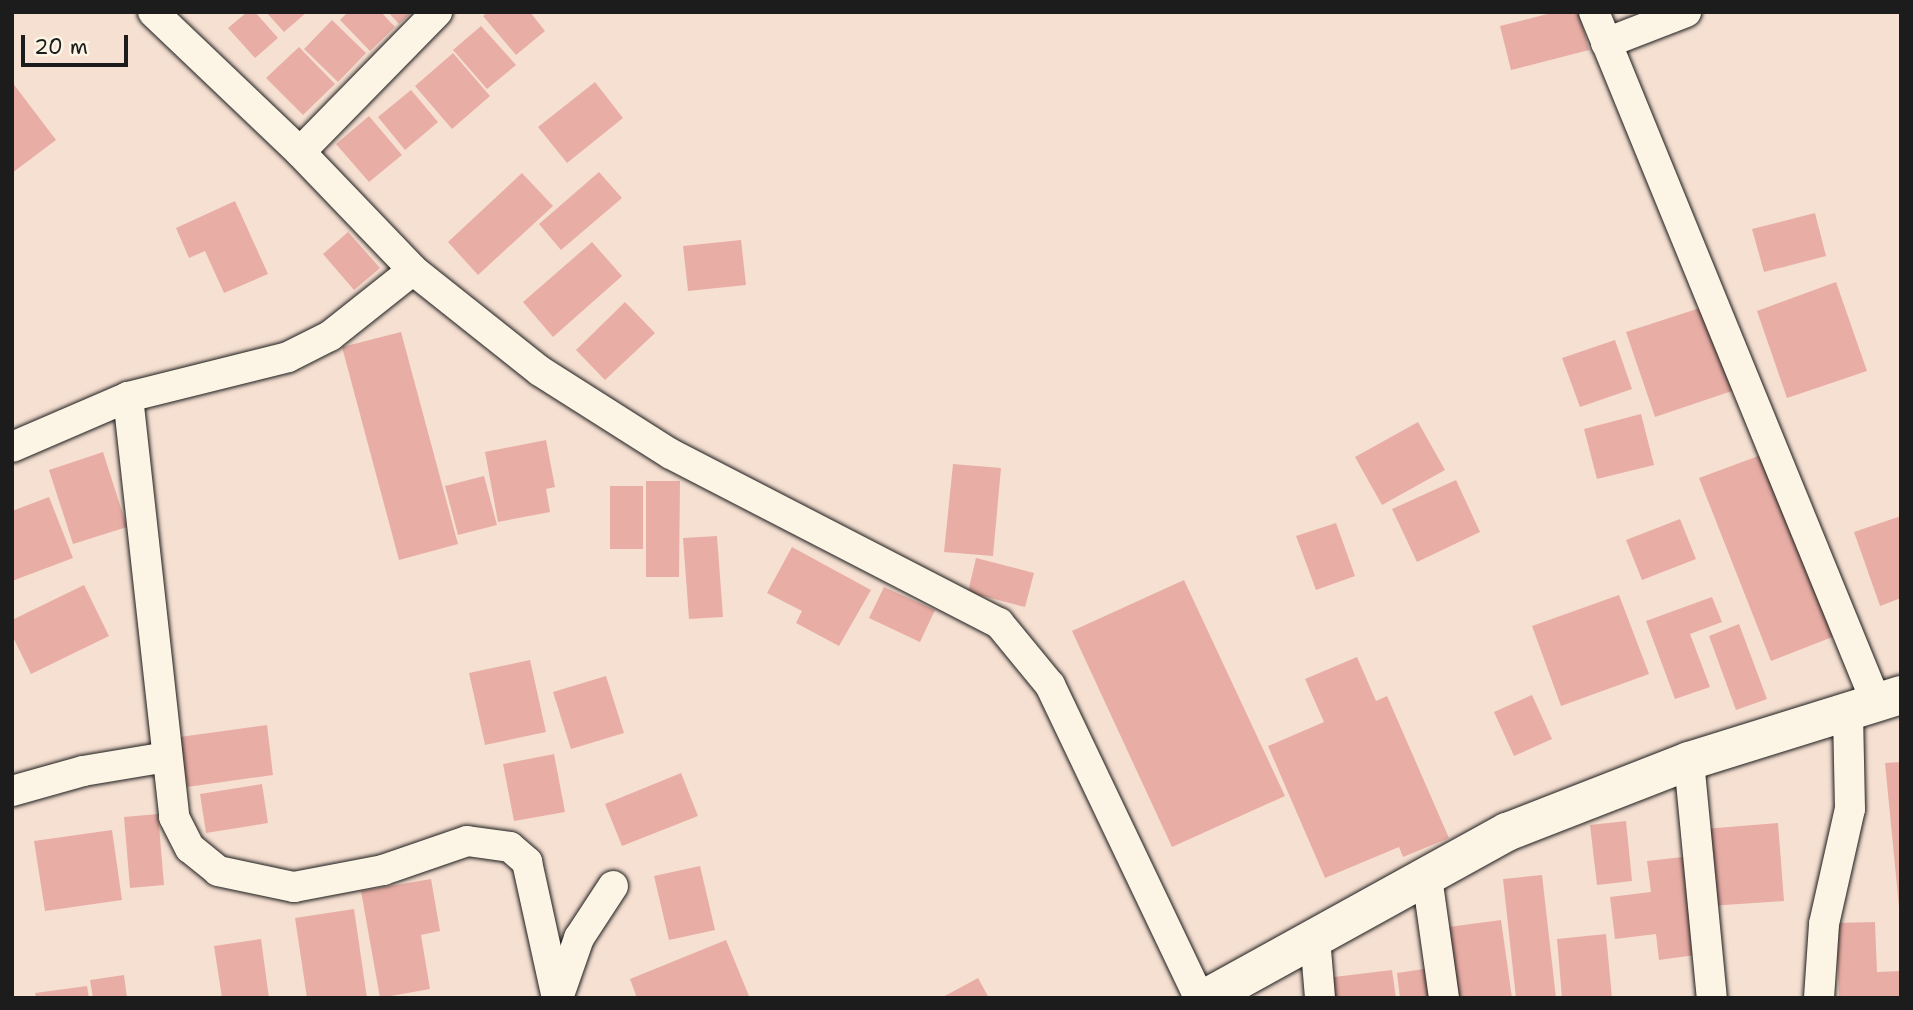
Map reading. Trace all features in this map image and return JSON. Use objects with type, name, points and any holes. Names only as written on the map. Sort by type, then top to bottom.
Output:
[{"type":"street","points":[[300,152],[438,12]]},
{"type":"street","points":[[1594,12],[1875,703],[1824,924],[1819,998]]},
{"type":"street","points":[[1606,43],[1686,12]]},
{"type":"street","points":[[166,16],[413,270],[540,371],[671,454],[999,623],[1050,685],[1199,998]]},
{"type":"street","points":[[12,447],[128,397],[288,358],[330,336],[413,270]]},
{"type":"street","points":[[128,397],[174,817],[190,848],[219,871],[253,882],[293,887],[336,881],[467,841],[510,847],[527,862],[557,998]]},
{"type":"street","points":[[1206,998],[1507,832],[1689,761],[1875,703]]},
{"type":"street","points":[[12,791],[83,771],[167,757]]},
{"type":"street","points":[[1689,761],[1713,998]]},
{"type":"street","points":[[1427,877],[1444,998]]},
{"type":"street","points":[[557,998],[579,938],[613,886]]},
{"type":"street","points":[[1315,938],[1320,998]]},
{"type":"building","points":[[247,12],[255,12],[278,38],[255,58],[228,28]]},
{"type":"building","points":[[266,12],[307,12],[284,32]]},
{"type":"building","points":[[348,12],[381,12],[395,27],[370,51],[340,20]]},
{"type":"building","points":[[388,12],[412,12],[399,24]]},
{"type":"building","points":[[488,12],[530,12],[545,31],[516,55],[483,16]]},
{"type":"building","points":[[1555,12],[1579,12],[1589,50],[1511,70],[1500,26]]},
{"type":"building","points":[[332,20],[366,53],[338,82],[304,49]]},
{"type":"building","points":[[481,26],[516,65],[487,89],[453,50]]},
{"type":"building","points":[[299,47],[335,84],[303,115],[266,78]]},
{"type":"building","points":[[453,53],[490,96],[452,129],[415,86]]},
{"type":"building","points":[[12,82],[56,140],[12,173]]},
{"type":"building","points":[[595,82],[623,118],[567,163],[538,127]]},
{"type":"building","points":[[411,90],[438,122],[405,150],[378,117]]},
{"type":"building","points":[[369,116],[402,155],[369,182],[336,144]]},
{"type":"building","points":[[599,172],[622,198],[561,250],[539,224]]},
{"type":"building","points":[[522,173],[553,206],[478,275],[448,242]]},
{"type":"building","points":[[235,201],[268,274],[224,293],[205,251],[189,258],[176,228]]},
{"type":"building","points":[[1815,213],[1826,256],[1764,272],[1752,229]]},
{"type":"building","points":[[348,232],[380,268],[354,290],[323,254]]},
{"type":"building","points":[[741,240],[746,285],[688,291],[683,246]]},
{"type":"building","points":[[592,242],[622,276],[553,337],[523,302]]},
{"type":"building","points":[[1836,282],[1867,371],[1787,398],[1757,311]]},
{"type":"building","points":[[625,302],[655,333],[605,380],[576,350]]},
{"type":"building","points":[[1706,306],[1735,390],[1655,417],[1626,332]]},
{"type":"building","points":[[401,332],[458,544],[399,560],[342,347]]},
{"type":"building","points":[[1615,340],[1632,389],[1580,407],[1562,358]]},
{"type":"building","points":[[1641,414],[1654,465],[1597,479],[1584,429]]},
{"type":"building","points":[[1418,422],[1445,470],[1382,505],[1355,457]]},
{"type":"building","points":[[546,440],[555,487],[546,489],[550,512],[498,522],[485,452]]},
{"type":"building","points":[[103,452],[127,527],[73,544],[49,470]]},
{"type":"building","points":[[1769,452],[1840,634],[1771,661],[1699,478]]},
{"type":"building","points":[[953,464],[1001,468],[993,556],[944,552]]},
{"type":"building","points":[[484,476],[497,525],[458,535],[445,486]]},
{"type":"building","points":[[1456,480],[1480,532],[1417,562],[1392,509]]},
{"type":"building","points":[[646,481],[680,481],[679,577],[646,577]]},
{"type":"building","points":[[610,486],[643,486],[643,549],[610,549]]},
{"type":"building","points":[[49,497],[73,558],[12,581],[12,511]]},
{"type":"building","points":[[1901,516],[1901,598],[1880,606],[1854,532]]},
{"type":"building","points":[[1680,519],[1696,559],[1642,580],[1626,540]]},
{"type":"building","points":[[1336,523],[1355,576],[1316,590],[1296,536]]},
{"type":"building","points":[[717,536],[723,617],[689,619],[683,538]]},
{"type":"building","points":[[792,547],[871,590],[839,646],[796,623],[802,611],[767,593]]},
{"type":"building","points":[[976,558],[1034,573],[1025,607],[968,592]]},
{"type":"building","points":[[1184,580],[1285,796],[1172,847],[1072,631]]},
{"type":"building","points":[[84,585],[109,636],[31,674],[12,635],[12,620]]},
{"type":"building","points":[[884,587],[935,610],[920,642],[869,618]]},
{"type":"building","points":[[1619,595],[1649,674],[1561,706],[1532,626]]},
{"type":"building","points":[[1712,597],[1722,622],[1690,634],[1710,687],[1675,699],[1646,621]]},
{"type":"building","points":[[1739,624],[1767,699],[1736,710],[1709,636]]},
{"type":"building","points":[[1357,657],[1376,701],[1387,696],[1449,838],[1403,857],[1399,847],[1325,878],[1268,746],[1324,722],[1305,679]]},
{"type":"building","points":[[530,660],[546,732],[485,745],[469,673]]},
{"type":"building","points":[[606,676],[624,733],[571,749],[553,692]]},
{"type":"building","points":[[1532,695],[1552,739],[1514,756],[1494,712]]},
{"type":"building","points":[[267,725],[273,775],[187,787],[180,737]]},
{"type":"building","points":[[554,754],[565,812],[514,821],[503,764]]},
{"type":"building","points":[[1901,762],[1901,907],[1899,907],[1885,763]]},
{"type":"building","points":[[681,773],[698,816],[622,846],[605,804]]},
{"type":"building","points":[[262,784],[268,823],[206,833],[200,794]]},
{"type":"building","points":[[158,814],[164,885],[130,888],[124,817]]},
{"type":"building","points":[[1626,821],[1632,881],[1597,885],[1590,825]]},
{"type":"building","points":[[1778,823],[1784,901],[1710,906],[1704,829]]},
{"type":"building","points":[[112,830],[122,900],[45,911],[34,841]]},
{"type":"building","points":[[1683,857],[1695,955],[1659,960],[1656,934],[1615,939],[1610,897],[1651,892],[1647,861]]},
{"type":"building","points":[[700,866],[715,930],[669,940],[654,876]]},
{"type":"building","points":[[1542,875],[1556,998],[1516,998],[1503,879]]},
{"type":"building","points":[[431,879],[440,931],[421,935],[430,989],[380,998],[361,891]]},
{"type":"building","points":[[354,909],[367,998],[307,998],[295,918]]},
{"type":"building","points":[[1501,920],[1512,998],[1450,998],[1441,928]]},
{"type":"building","points":[[1875,922],[1877,972],[1901,971],[1901,998],[1839,998],[1836,923]]},
{"type":"building","points":[[1606,934],[1612,998],[1562,998],[1557,939]]},
{"type":"building","points":[[261,939],[269,998],[222,998],[214,946]]},
{"type":"building","points":[[726,940],[749,996],[637,998],[630,979]]},
{"type":"building","points":[[1437,967],[1441,998],[1400,998],[1397,973]]},
{"type":"building","points":[[1392,970],[1396,998],[1329,998],[1326,978]]},
{"type":"building","points":[[124,975],[127,998],[93,998],[90,980]]},
{"type":"building","points":[[978,978],[989,998],[941,998]]},
{"type":"building","points":[[87,986],[89,998],[36,998],[35,993]]}]
